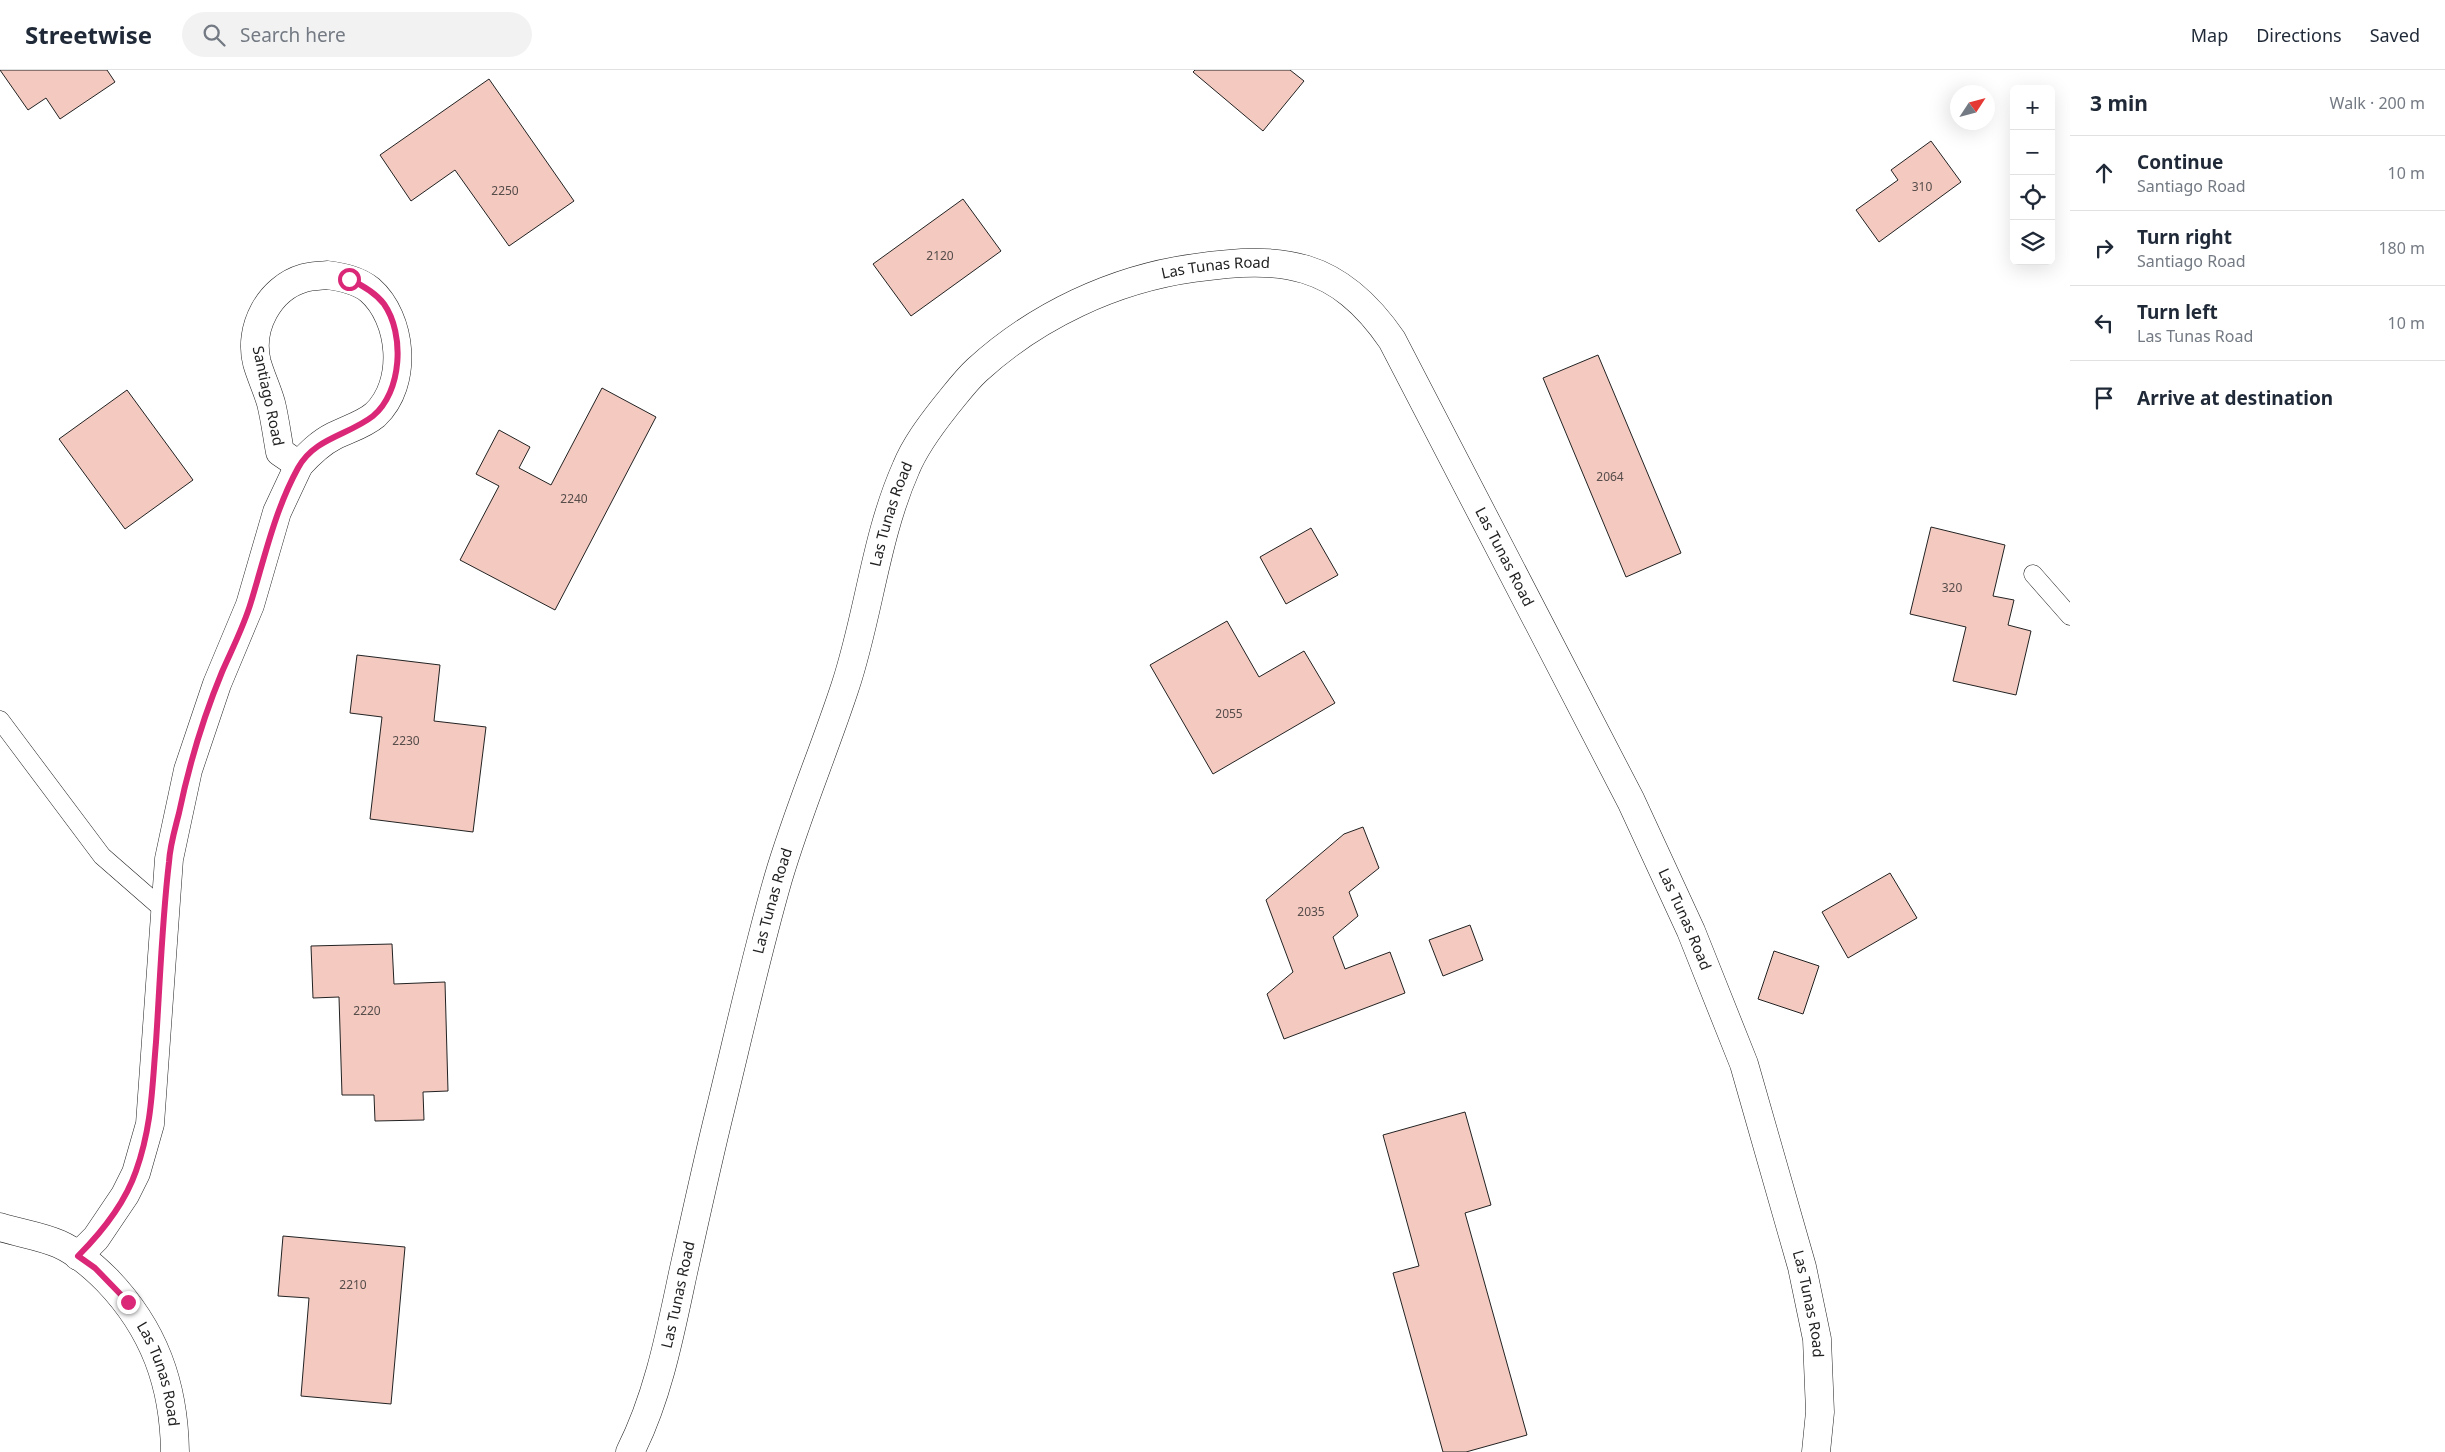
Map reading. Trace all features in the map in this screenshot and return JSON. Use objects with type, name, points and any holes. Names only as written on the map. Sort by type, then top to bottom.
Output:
[{"type":"street","name":"Las Tunas Road","points":[[630,1452],[664,1360],[697,1207],[779,875],[847,683],[885,528],[906,467],[930,426],[973,373],[1009,343],[1048,318],[1107,289],[1166,272],[1227,263],[1287,263],[1316,273],[1340,285],[1378,318],[1392,340],[1631,801],[1691,931],[1744,1064],[1802,1267],[1817,1339],[1820,1412],[1816,1452]]},
{"type":"street","name":"Santiago Road","points":[[78,1256],[96,1238],[125,1196],[136,1173],[150,1124],[169,859],[188,770],[217,684],[250,605],[277,512],[299,465],[315,448],[335,436],[358,426],[376,414],[388,396],[395,376],[397,348],[393,325],[384,305],[368,289],[349,279],[327,275],[304,277],[286,286],[270,301],[259,319],[255,340],[257,362],[270,402],[280,452],[299,465]]},
{"type":"street","name":"Las Tunas Road","points":[[0,1227],[58,1244],[95,1268],[128,1302],[152,1342],[168,1385],[175,1432],[175,1452]]},
{"type":"lane","points":[[2033,574],[2070,616]]},
{"type":"lane","points":[[0,720],[102,856],[165,911]]},
{"type":"building","points":[[0,70],[107,70],[115,82],[60,119],[46,98],[28,110]]},
{"type":"building","points":[[1195,70],[1290,70],[1304,81],[1263,131],[1193,72]]},
{"type":"building","points":[[489,79],[574,201],[509,246],[455,170],[411,201],[380,155]]},
{"type":"building","points":[[1931,141],[1961,182],[1879,242],[1856,210],[1898,180],[1891,170]]},
{"type":"building","points":[[963,199],[1001,251],[911,316],[873,264]]},
{"type":"building","points":[[1598,355],[1681,553],[1626,577],[1543,378]]},
{"type":"building","points":[[602,388],[656,417],[555,610],[460,560],[499,486],[476,474],[499,430],[530,447],[519,468],[551,485]]},
{"type":"building","points":[[127,390],[193,480],[125,529],[59,439]]},
{"type":"building","points":[[1931,527],[2005,545],[1993,596],[2014,600],[2008,625],[2031,631],[2016,695],[1953,681],[1966,627],[1910,614]]},
{"type":"building","points":[[1311,528],[1338,575],[1286,604],[1260,557]]},
{"type":"building","points":[[1227,621],[1259,677],[1304,651],[1335,703],[1213,774],[1150,665]]},
{"type":"building","points":[[357,655],[440,665],[434,721],[486,727],[473,832],[370,819],[382,717],[350,713]]},
{"type":"building","points":[[1363,827],[1379,868],[1349,892],[1358,916],[1333,937],[1345,969],[1390,952],[1405,993],[1284,1039],[1267,994],[1293,972],[1266,900],[1344,834]]},
{"type":"building","points":[[1890,873],[1917,918],[1848,958],[1822,912]]},
{"type":"building","points":[[1470,925],[1483,960],[1443,976],[1429,940]]},
{"type":"building","points":[[392,944],[394,984],[445,982],[448,1091],[423,1092],[424,1120],[375,1121],[374,1095],[342,1095],[339,997],[313,998],[311,946]]},
{"type":"building","points":[[1774,951],[1819,966],[1803,1014],[1758,999]]},
{"type":"building","points":[[1465,1112],[1491,1205],[1465,1213],[1527,1435],[1466,1452],[1443,1452],[1393,1273],[1419,1266],[1383,1135]]},
{"type":"building","points":[[283,1236],[405,1247],[391,1404],[301,1396],[309,1298],[278,1296]]},
{"type":"route","points":[[128,1302],[95,1268],[78,1256],[96,1238],[125,1196],[136,1173],[150,1124],[169,859],[188,770],[217,684],[250,605],[277,512],[299,465],[315,448],[335,436],[358,426],[376,414],[388,396],[395,376],[397,348],[393,325],[384,305],[368,289],[349,279]]}]
